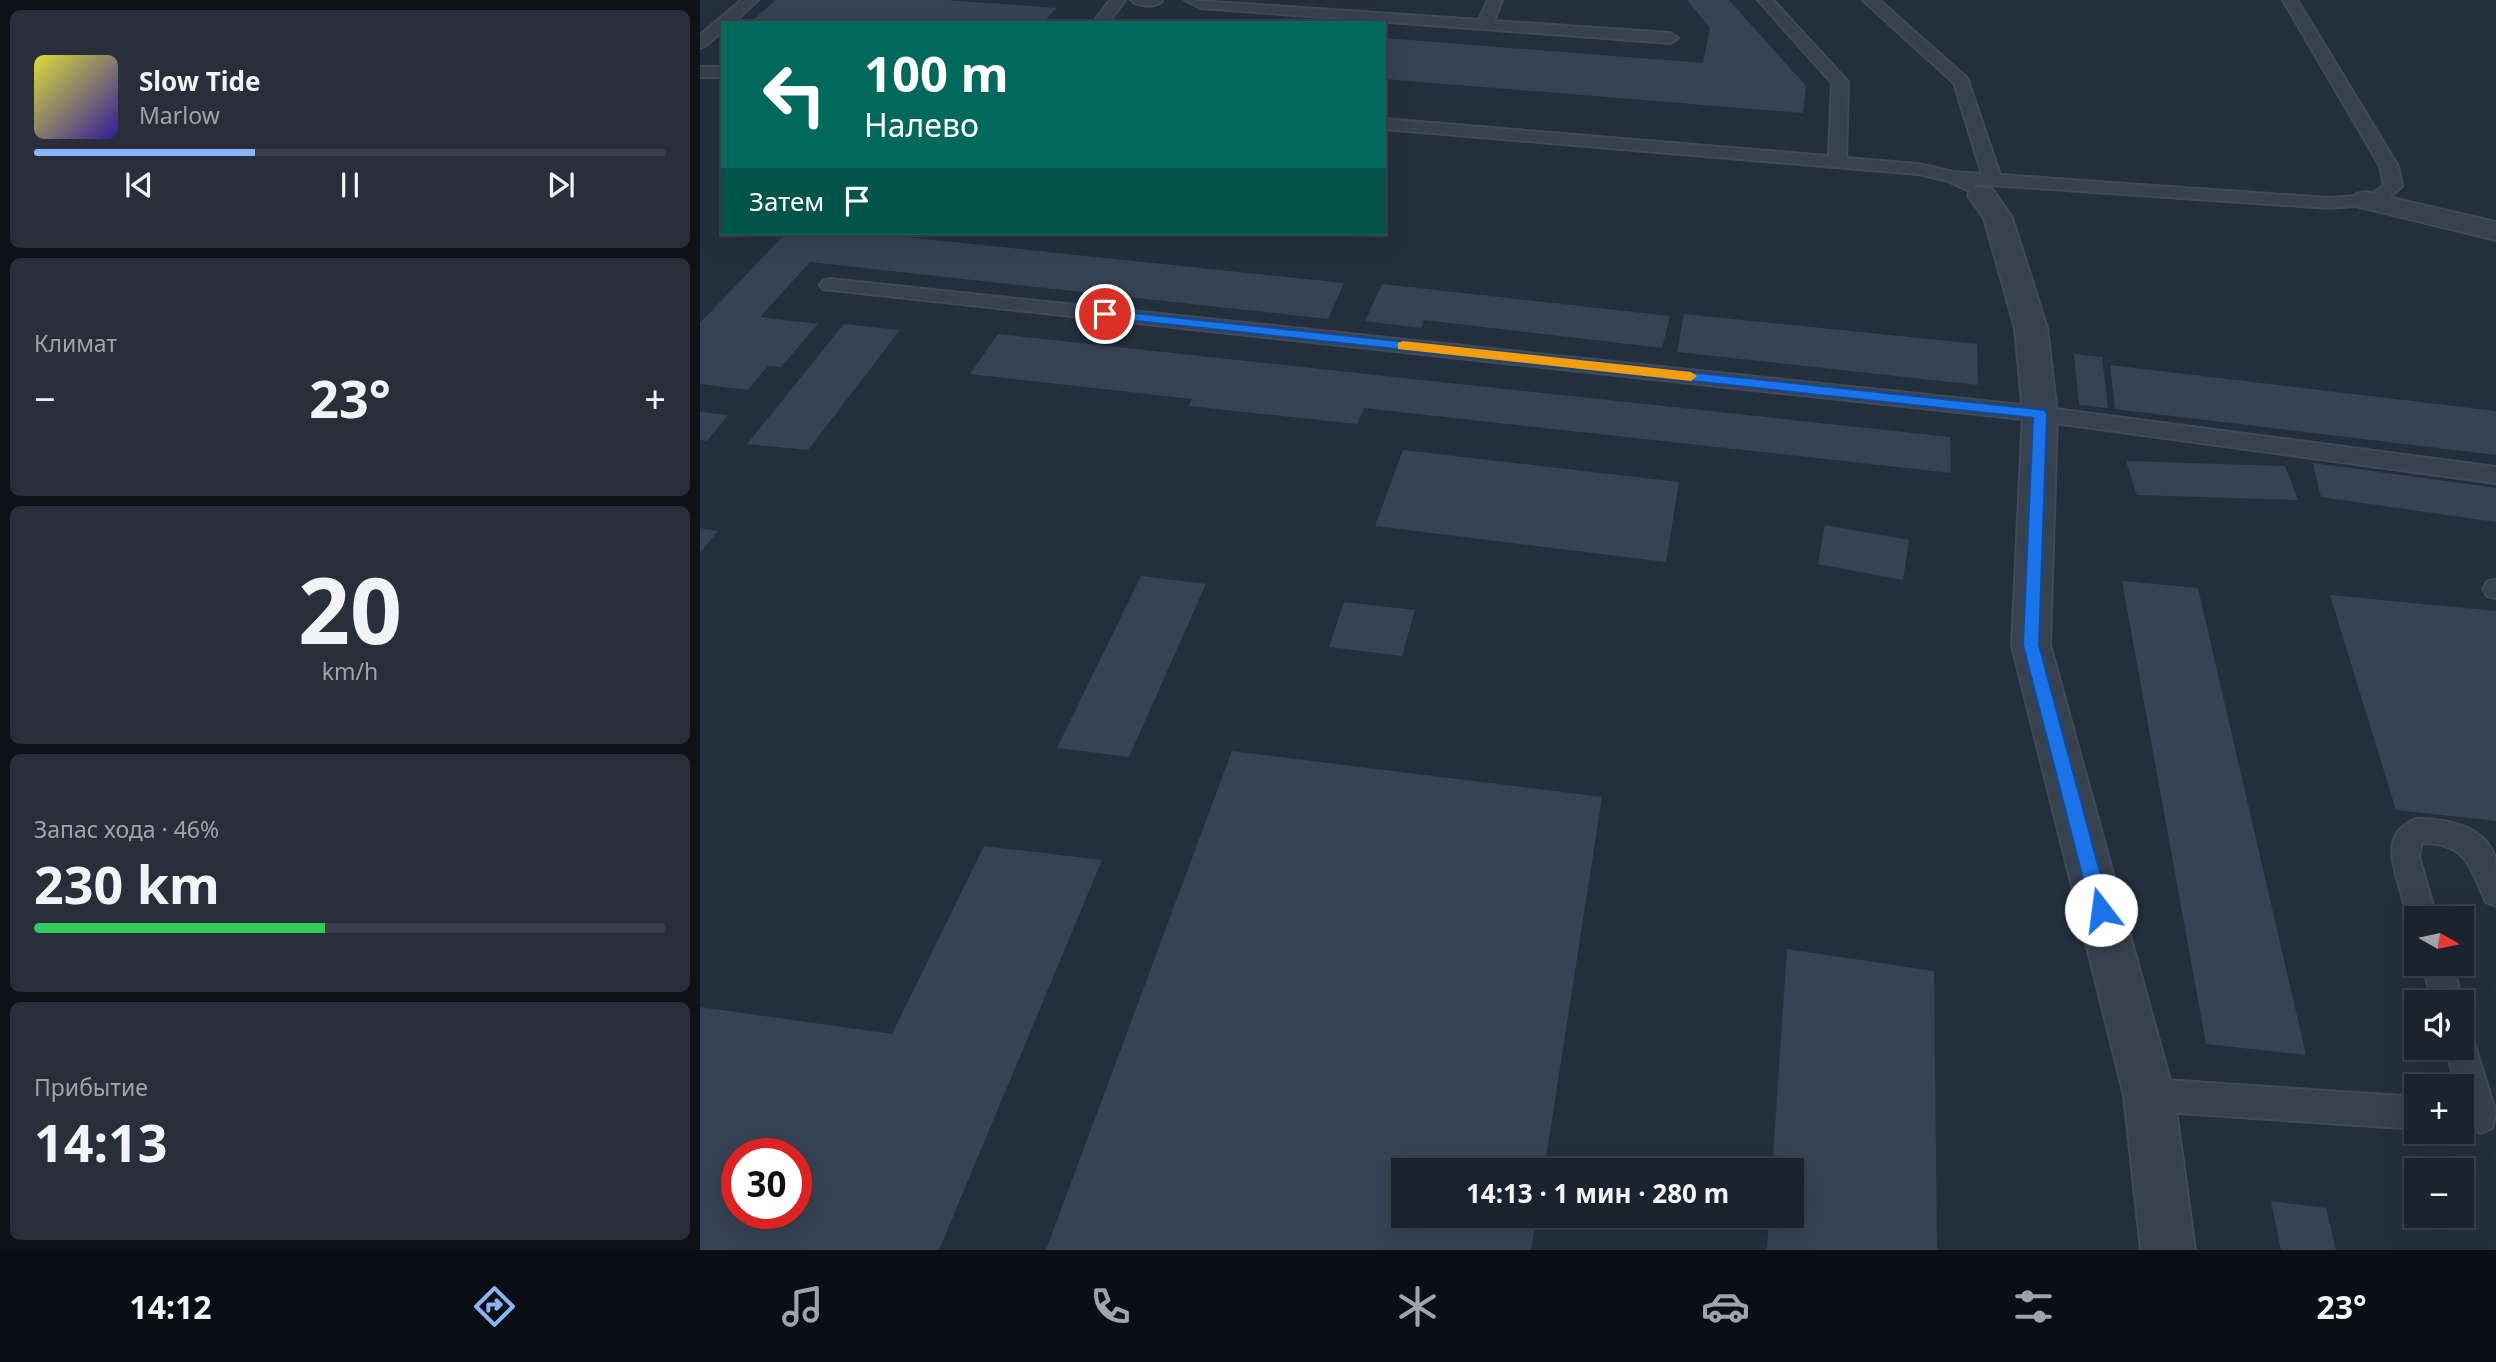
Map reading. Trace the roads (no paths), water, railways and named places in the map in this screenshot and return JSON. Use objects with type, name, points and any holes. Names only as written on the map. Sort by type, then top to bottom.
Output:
[{"type":"street","points":[[1988,187],[2031,328],[2040,414],[2031,645],[2149,1095],[2168,1250]]},
{"type":"street","points":[[2366,200],[2496,231]]},
{"type":"lane","points":[[725,21],[751,0]]},
{"type":"lane","points":[[1102,21],[1118,0]]},
{"type":"lane","points":[[1138,0],[1155,1]]},
{"type":"lane","points":[[1192,0],[1201,4],[1670,38]]},
{"type":"lane","points":[[1485,24],[1495,0]]},
{"type":"lane","points":[[1765,0],[1840,82],[1837,162]]},
{"type":"lane","points":[[1870,0],[1961,80],[1988,187]]},
{"type":"lane","points":[[1386,124],[1918,169],[1988,187],[2329,203],[2376,200],[2393,186],[2389,166],[2290,0]]},
{"type":"lane","points":[[700,43],[721,25]]},
{"type":"lane","points":[[700,72],[721,72]]},
{"type":"lane","points":[[830,285],[2040,414],[2496,475]]},
{"type":"lane","points":[[2419,906],[2406,857],[2406,841],[2416,831],[2437,830],[2459,836],[2477,849],[2496,893]]},
{"type":"lane","points":[[2464,1060],[2480,1118]]},
{"type":"lane","points":[[2149,1095],[2404,1112]]}]
